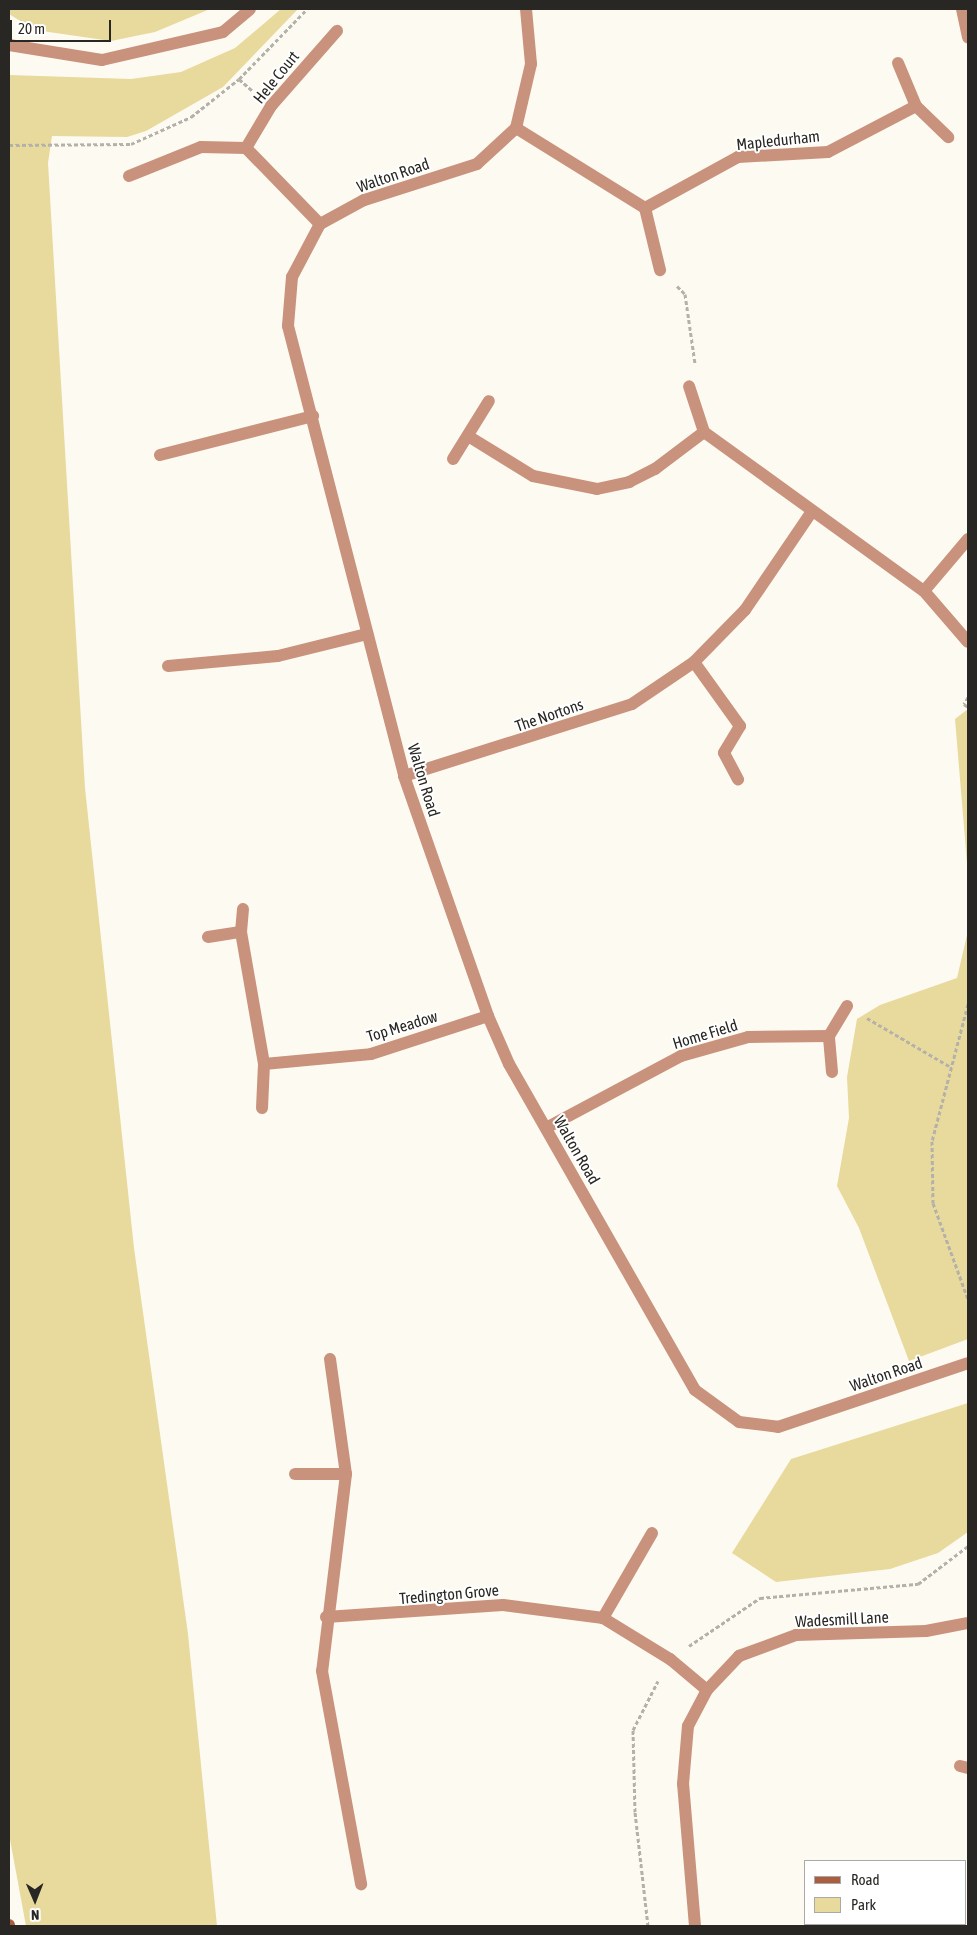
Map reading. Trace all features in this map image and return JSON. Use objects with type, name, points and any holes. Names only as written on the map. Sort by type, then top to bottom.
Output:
[{"type":"street","points":[[9,45],[102,60],[223,32],[250,9]]},
{"type":"street","points":[[526,9],[531,64],[516,128],[645,208],[660,270]]},
{"type":"street","points":[[962,9],[968,37]]},
{"type":"street","name":"Hele Court","points":[[246,148],[272,106],[336,31]]},
{"type":"street","points":[[898,63],[916,106],[948,137]]},
{"type":"street","name":"Mapledurham","points":[[645,208],[738,156],[828,152],[916,106]]},
{"type":"street","name":"Walton Road","points":[[516,128],[477,164],[364,200],[320,224],[292,277],[288,326],[313,416],[404,776],[488,1016],[546,1128],[695,1390],[739,1422],[778,1427],[968,1363]]},
{"type":"street","points":[[129,176],[201,147],[246,148],[320,224]]},
{"type":"street","points":[[689,386],[704,432],[811,513],[924,591],[968,642]]},
{"type":"street","points":[[453,459],[489,401]]},
{"type":"street","points":[[160,455],[313,416]]},
{"type":"street","points":[[468,436],[533,476],[597,489],[629,482],[655,469],[704,432]]},
{"type":"street","name":"The Nortons","points":[[404,776],[632,704],[694,662],[744,610],[811,513]]},
{"type":"street","points":[[924,591],[968,539]]},
{"type":"street","points":[[168,666],[278,656],[367,634]]},
{"type":"street","points":[[694,662],[740,726],[724,753],[738,779]]},
{"type":"street","points":[[243,909],[241,932],[264,1064],[262,1108]]},
{"type":"street","points":[[208,937],[241,932]]},
{"type":"street","points":[[832,1072],[830,1036],[848,1006]]},
{"type":"street","name":"Top Meadow","points":[[264,1064],[371,1054],[488,1016]]},
{"type":"street","name":"Home Field","points":[[546,1128],[681,1056],[748,1037],[830,1036]]},
{"type":"street","points":[[330,1359],[346,1474],[326,1617],[322,1670],[361,1884]]},
{"type":"street","points":[[295,1474],[346,1474]]},
{"type":"street","points":[[603,1618],[652,1533]]},
{"type":"street","name":"Tredington Grove","points":[[326,1617],[503,1605],[603,1618],[670,1659],[707,1690]]},
{"type":"street","name":"Wadesmill Lane","points":[[695,1926],[683,1784],[688,1726],[707,1690],[739,1656],[796,1635],[926,1631],[968,1623]]},
{"type":"path","points":[[9,145],[131,144],[191,117],[238,79],[307,9]]},
{"type":"path","points":[[660,270],[685,294],[695,363],[689,386]]},
{"type":"path","points":[[968,697],[964,704],[968,706]]},
{"type":"path","points":[[968,1004],[932,1141],[933,1202],[968,1299]]},
{"type":"path","points":[[848,1006],[951,1068]]},
{"type":"green space","points":[[9,9],[210,9],[155,32],[111,41],[35,30],[9,14]]},
{"type":"green space","points":[[281,9],[298,9],[223,87],[146,131],[127,137],[52,136],[48,163],[85,788],[134,1248],[188,1634],[217,1926],[26,1926],[9,1834],[9,75],[131,79],[181,72],[235,48]]},
{"type":"green space","points":[[968,709],[968,1339],[909,1361],[859,1228],[837,1186],[849,1118],[847,1077],[857,1019],[880,1005],[957,978],[967,935],[967,863],[955,719]]},
{"type":"green space","points":[[968,1403],[968,1532],[938,1553],[890,1569],[776,1582],[732,1553],[791,1459]]}]
